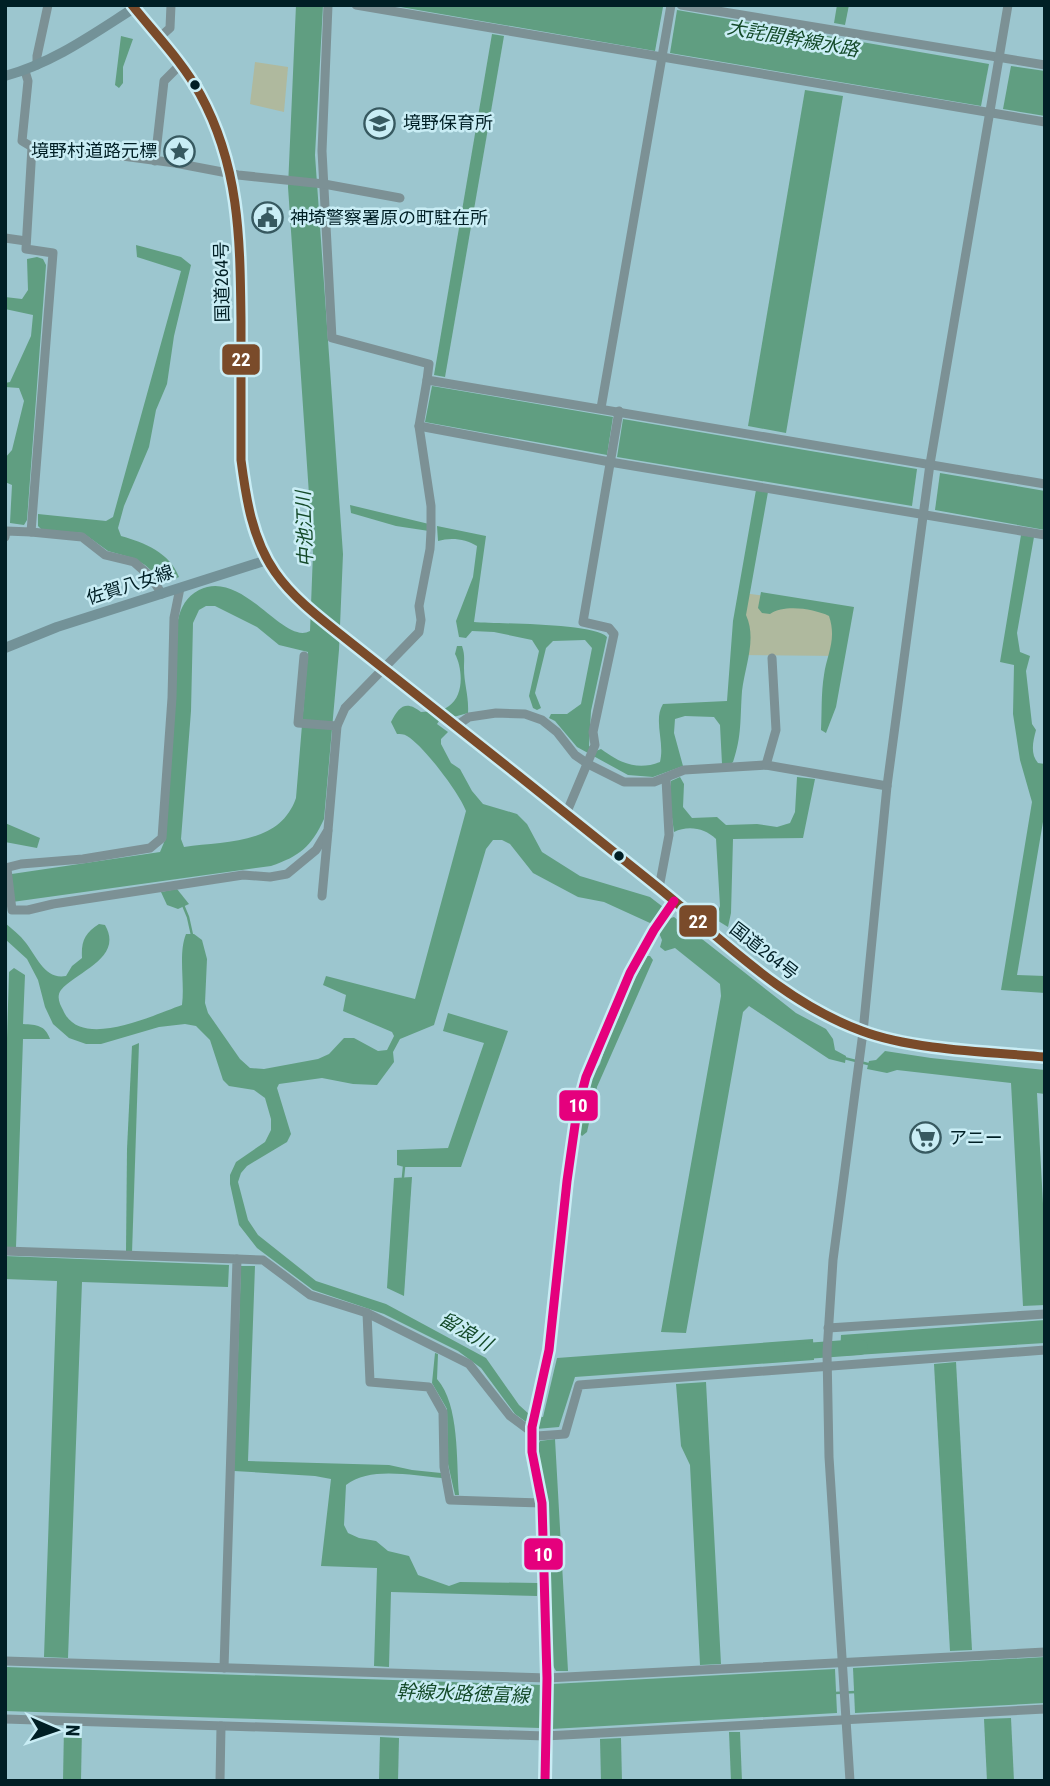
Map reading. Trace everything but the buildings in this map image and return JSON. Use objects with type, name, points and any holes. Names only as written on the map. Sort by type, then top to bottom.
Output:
[{"type":"highway","name":"国道264号","points":[[133,7],[159,37],[198,91],[213,120],[231,173],[240,249],[241,460],[256,535],[276,575],[310,610],[659,888],[672,906],[807,1005],[863,1032],[908,1042],[1045,1057]]},
{"type":"main road","points":[[5,76],[25,71],[58,55],[133,7]]},
{"type":"main road","name":"佐賀八女線","points":[[5,648],[57,627],[267,560]]},
{"type":"street","points":[[37,65],[48,5]]},
{"type":"street","points":[[159,37],[170,28],[171,5]]},
{"type":"street","points":[[322,896],[337,726],[345,708],[419,632],[419,606],[430,550],[431,528],[419,426],[434,381],[429,364],[332,338],[322,150],[328,5]]},
{"type":"street","points":[[356,5],[1045,122]]},
{"type":"street","points":[[601,408],[671,5]]},
{"type":"street","points":[[681,5],[1045,65]]},
{"type":"street","points":[[850,1781],[829,1457],[827,1347],[833,1260],[863,1032],[887,786],[923,514],[1008,5]]},
{"type":"street","points":[[155,161],[164,81],[180,65]]},
{"type":"street","points":[[25,71],[28,81],[22,141],[32,147],[40,145],[324,184],[400,198]]},
{"type":"street","points":[[32,147],[26,248],[53,253],[32,524]]},
{"type":"street","points":[[5,238],[26,241]]},
{"type":"street","points":[[434,381],[1045,484]]},
{"type":"street","points":[[566,814],[595,745],[593,732],[614,634],[609,628],[583,622],[619,411]]},
{"type":"street","points":[[419,426],[1045,536]]},
{"type":"street","points":[[5,537],[5,530],[32,524],[82,537],[105,555],[134,562],[150,576],[162,594]]},
{"type":"street","points":[[180,588],[174,618],[172,698],[162,838],[150,848],[6,868],[12,911],[28,911],[53,904],[243,875],[270,877],[287,874],[316,850],[328,830]]},
{"type":"street","points":[[304,656],[299,723],[337,726]]},
{"type":"street","points":[[766,765],[776,730],[772,658]]},
{"type":"street","points":[[452,723],[496,713],[524,714],[542,720],[557,732],[575,755],[590,760],[624,782],[654,782],[684,770],[766,765],[887,786]]},
{"type":"street","points":[[659,888],[669,835],[666,779]]},
{"type":"street","points":[[545,1781],[547,1678],[542,1503],[532,1452],[532,1430],[549,1350],[566,1181],[577,1111],[586,1077],[630,973],[654,930],[672,906]]},
{"type":"street","points":[[5,1251],[263,1260],[310,1295],[367,1313],[469,1364],[510,1416],[537,1436],[565,1434],[579,1385],[1045,1350]]},
{"type":"street","points":[[224,1668],[237,1259]]},
{"type":"street","points":[[367,1313],[370,1382],[429,1387],[443,1412],[444,1467],[450,1500],[542,1503]]},
{"type":"street","points":[[828,1328],[1045,1314]]},
{"type":"street","points":[[5,1661],[547,1678],[1045,1652]]},
{"type":"street","points":[[5,1719],[545,1735],[1045,1709]]},
{"type":"street","points":[[219,1781],[221,1726]]},
{"type":"shaded area","points":[[255,62],[288,67],[284,112],[250,104]]},
{"type":"shaded area","points":[[743,593],[851,607],[842,656],[738,655]]},
{"type":"water","points":[[296,5],[323,5],[315,155],[343,554],[339,650],[324,819],[304,849],[271,866],[5,903],[5,875],[160,852],[165,840],[178,620],[187,599],[199,590],[215,586],[231,589],[287,628],[299,633],[310,631],[313,553],[288,187]],"holes":[[[206,606],[215,606],[257,627],[279,645],[308,652],[296,798],[278,825],[264,833],[233,841],[184,847],[181,839],[191,711],[193,623],[199,610]]]},
{"type":"water","points":[[389,5],[650,5],[663,7],[655,51]]},
{"type":"water","points":[[837,5],[849,5],[845,25],[834,23]]},
{"type":"water","name":"大詫間幹線水路","points":[[677,10],[989,64],[981,106],[670,53]]},
{"type":"water","points":[[492,34],[504,36],[445,377],[434,375]]},
{"type":"water","points":[[121,36],[133,39],[123,67],[123,83],[119,88],[115,85]]},
{"type":"water","points":[[1011,66],[1045,71],[1045,116],[1003,109]]},
{"type":"water","points":[[805,90],[843,96],[786,433],[748,426]]},
{"type":"water","points":[[136,245],[181,257],[191,265],[174,336],[167,384],[156,410],[149,447],[124,506],[118,528],[121,536],[147,545],[169,561],[179,577],[170,581],[161,579],[133,558],[108,551],[83,533],[42,530],[38,526],[38,514],[106,521],[113,517],[181,271],[137,257]]},
{"type":"water","points":[[27,259],[43,259],[46,265],[27,520],[24,525],[10,523],[12,485],[5,482],[5,458],[12,450],[24,401],[19,388],[5,387],[5,383],[10,382],[31,336],[33,315],[5,309],[5,297],[22,299],[28,290]]},
{"type":"water","points":[[432,386],[613,417],[607,455],[425,422]]},
{"type":"water","points":[[623,419],[917,469],[912,506],[617,457]]},
{"type":"water","points":[[940,473],[1045,491],[1045,530],[935,510]]},
{"type":"water","points":[[756,490],[768,492],[746,615],[750,643],[742,691],[739,735],[733,762],[729,765],[722,764],[720,725],[714,717],[685,716],[675,719],[674,733],[683,766],[653,777],[628,775],[577,747],[555,721],[549,718],[551,714],[567,714],[581,704],[592,648],[585,640],[553,641],[546,648],[535,693],[541,708],[537,710],[533,708],[529,696],[539,651],[532,640],[494,632],[472,631],[466,638],[459,637],[456,621],[473,577],[477,546],[458,539],[438,541],[437,526],[486,536],[474,622],[584,629],[607,637],[591,711],[589,746],[636,766],[660,762],[659,717],[663,704],[727,701],[733,621]]},
{"type":"water","points":[[350,505],[429,524],[429,531],[396,526],[351,513]]},
{"type":"water","points":[[1021,535],[1034,537],[1017,633],[1020,652],[1030,656],[1026,671],[1032,724],[1036,730],[1033,752],[1038,763],[1045,764],[1045,810],[1017,975],[1045,976],[1045,993],[1001,990],[1032,802],[1020,760],[1013,714],[1014,665],[1000,662]]},
{"type":"water","points":[[761,592],[854,607],[836,707],[826,733],[821,730],[823,682],[832,640],[829,616],[800,609],[762,613],[758,608]]},
{"type":"water","points":[[457,646],[462,646],[464,652],[468,713],[439,721],[437,724],[448,732],[441,739],[441,744],[451,763],[460,769],[483,804],[517,814],[527,824],[542,852],[580,876],[650,897],[663,907],[668,919],[674,917],[796,1013],[826,1029],[833,1039],[835,1050],[846,1056],[845,1063],[829,1059],[749,1006],[743,1012],[686,1333],[661,1332],[721,996],[720,984],[675,948],[665,951],[660,947],[662,940],[659,933],[662,928],[655,921],[650,923],[604,902],[578,897],[533,873],[510,844],[493,840],[486,849],[434,1025],[400,1039],[393,1052],[394,1062],[377,1085],[322,1078],[279,1084],[277,1088],[291,1134],[287,1142],[247,1166],[241,1173],[238,1182],[248,1220],[258,1235],[316,1281],[386,1304],[486,1358],[519,1405],[530,1415],[543,1417],[557,1358],[813,1339],[814,1360],[575,1377],[559,1427],[536,1429],[515,1414],[481,1368],[458,1351],[384,1314],[313,1290],[257,1248],[239,1225],[230,1175],[236,1162],[265,1142],[271,1130],[271,1119],[265,1098],[254,1090],[229,1086],[223,1080],[210,1040],[196,1026],[185,1024],[159,1027],[101,1044],[86,1044],[69,1038],[53,1024],[38,980],[27,959],[5,939],[5,923],[24,940],[47,971],[66,976],[72,966],[82,958],[83,942],[87,934],[99,924],[105,925],[109,936],[104,955],[68,983],[59,995],[62,1008],[72,1022],[85,1028],[118,1027],[182,1005],[184,942],[186,934],[194,934],[202,940],[207,959],[205,1003],[208,1013],[240,1059],[250,1068],[264,1069],[318,1059],[329,1054],[344,1038],[354,1038],[378,1051],[387,1050],[394,1036],[392,1032],[343,1011],[346,995],[323,985],[326,976],[415,999],[466,811],[431,759],[414,741],[403,734],[397,734],[391,722],[403,706],[411,706],[421,712],[446,708],[454,702],[461,682],[460,667],[455,654]]},
{"type":"water","points":[[680,777],[684,784],[683,807],[692,818],[717,817],[726,825],[757,824],[777,827],[790,823],[795,812],[797,777],[815,779],[803,838],[733,839],[731,913],[728,927],[715,919],[720,906],[716,839],[707,832],[696,829],[674,832],[669,796],[671,781]]},
{"type":"water","points":[[5,823],[40,838],[37,848],[5,842]]},
{"type":"water","points":[[177,889],[189,904],[178,909],[167,905],[161,892]]},
{"type":"water","points":[[647,956],[653,960],[597,1087],[587,1132],[582,1136],[578,1132],[590,1079],[600,1064],[623,1002]]},
{"type":"water","points":[[14,968],[25,975],[23,1024],[40,1027],[50,1039],[23,1039],[16,1247],[5,1247],[9,972]]},
{"type":"water","points":[[448,1013],[508,1031],[461,1167],[397,1165],[397,1150],[448,1148],[484,1043],[443,1031]]},
{"type":"water","points":[[139,1043],[132,1253],[126,1252],[127,1149],[132,1046]]},
{"type":"water","points":[[885,1051],[1045,1070],[1045,1094],[1037,1093],[1045,1241],[1045,1305],[1023,1306],[1011,1083],[867,1069],[869,1061],[876,1060]]},
{"type":"water","points":[[412,1177],[404,1296],[387,1288],[394,1178]]},
{"type":"water","points":[[5,1256],[229,1265],[228,1287],[82,1282],[68,1658],[44,1657],[57,1281],[5,1279]]},
{"type":"water","points":[[241,1266],[255,1266],[248,1461],[389,1465],[441,1473],[442,1478],[379,1474],[356,1479],[346,1485],[344,1525],[348,1533],[376,1541],[388,1551],[409,1556],[418,1575],[449,1586],[460,1582],[538,1583],[537,1596],[391,1592],[389,1667],[374,1666],[377,1568],[321,1566],[331,1479],[234,1471]]},
{"type":"water","points":[[1045,1320],[1045,1343],[840,1356],[841,1335]]},
{"type":"water","points":[[435,1353],[438,1354],[437,1379],[450,1403],[453,1418],[459,1495],[455,1495],[448,1464],[447,1409],[432,1383]]},
{"type":"water","points":[[956,1362],[972,1650],[950,1651],[934,1364]]},
{"type":"water","points":[[706,1382],[721,1664],[700,1665],[690,1465],[681,1446],[676,1384]]},
{"type":"water","points":[[555,1439],[568,1671],[556,1671],[551,1662],[546,1497],[537,1447],[540,1441]]},
{"type":"water","points":[[1045,1657],[1045,1703],[855,1713],[853,1668]]},
{"type":"water","points":[[5,1667],[542,1685],[541,1695],[551,1696],[552,1684],[835,1669],[837,1713],[551,1729],[551,1716],[541,1716],[540,1728],[5,1711]]},
{"type":"water","points":[[1011,1718],[1014,1781],[987,1781],[984,1719]]},
{"type":"water","points":[[64,1727],[82,1727],[81,1781],[63,1781]]},
{"type":"water","points":[[729,1732],[740,1732],[742,1781],[731,1781]]},
{"type":"water","points":[[380,1737],[399,1738],[398,1781],[379,1781]]},
{"type":"water","points":[[621,1738],[622,1781],[601,1781],[600,1739]]},
{"type":"waterway","points":[[183,905],[192,935]]},
{"type":"waterway","points":[[844,1058],[872,1065]]},
{"type":"waterway","points":[[403,1177],[404,1167]]},
{"type":"waterway","name":"留浪川","points":[[792,1352],[860,1347]]},
{"type":"waterway","name":"幹線水路徳富線","points":[[835,1693],[856,1692]]},
{"type":"transit line","name":"22","points":[[132,5],[193,82],[213,121],[223,149],[235,204],[240,262],[241,460],[255,532],[267,559],[282,582],[326,623],[655,885],[753,967],[805,1003],[862,1031],[904,1042],[1045,1057]]},
{"type":"transit line","name":"10","points":[[545,1781],[547,1678],[542,1503],[532,1452],[532,1427],[549,1350],[577,1111],[586,1077],[630,973],[674,901]]},
{"type":"place","name":"境野保育所","points":[[380,123]]},
{"type":"place","name":"境野村道路元標","points":[[180,151]]},
{"type":"place","name":"神埼警察署原の町駐在所","points":[[267,218]]},
{"type":"place","name":"アニー","points":[[926,1138]]},
{"type":"water label","name":"中池江川","points":[[304,529]]}]
